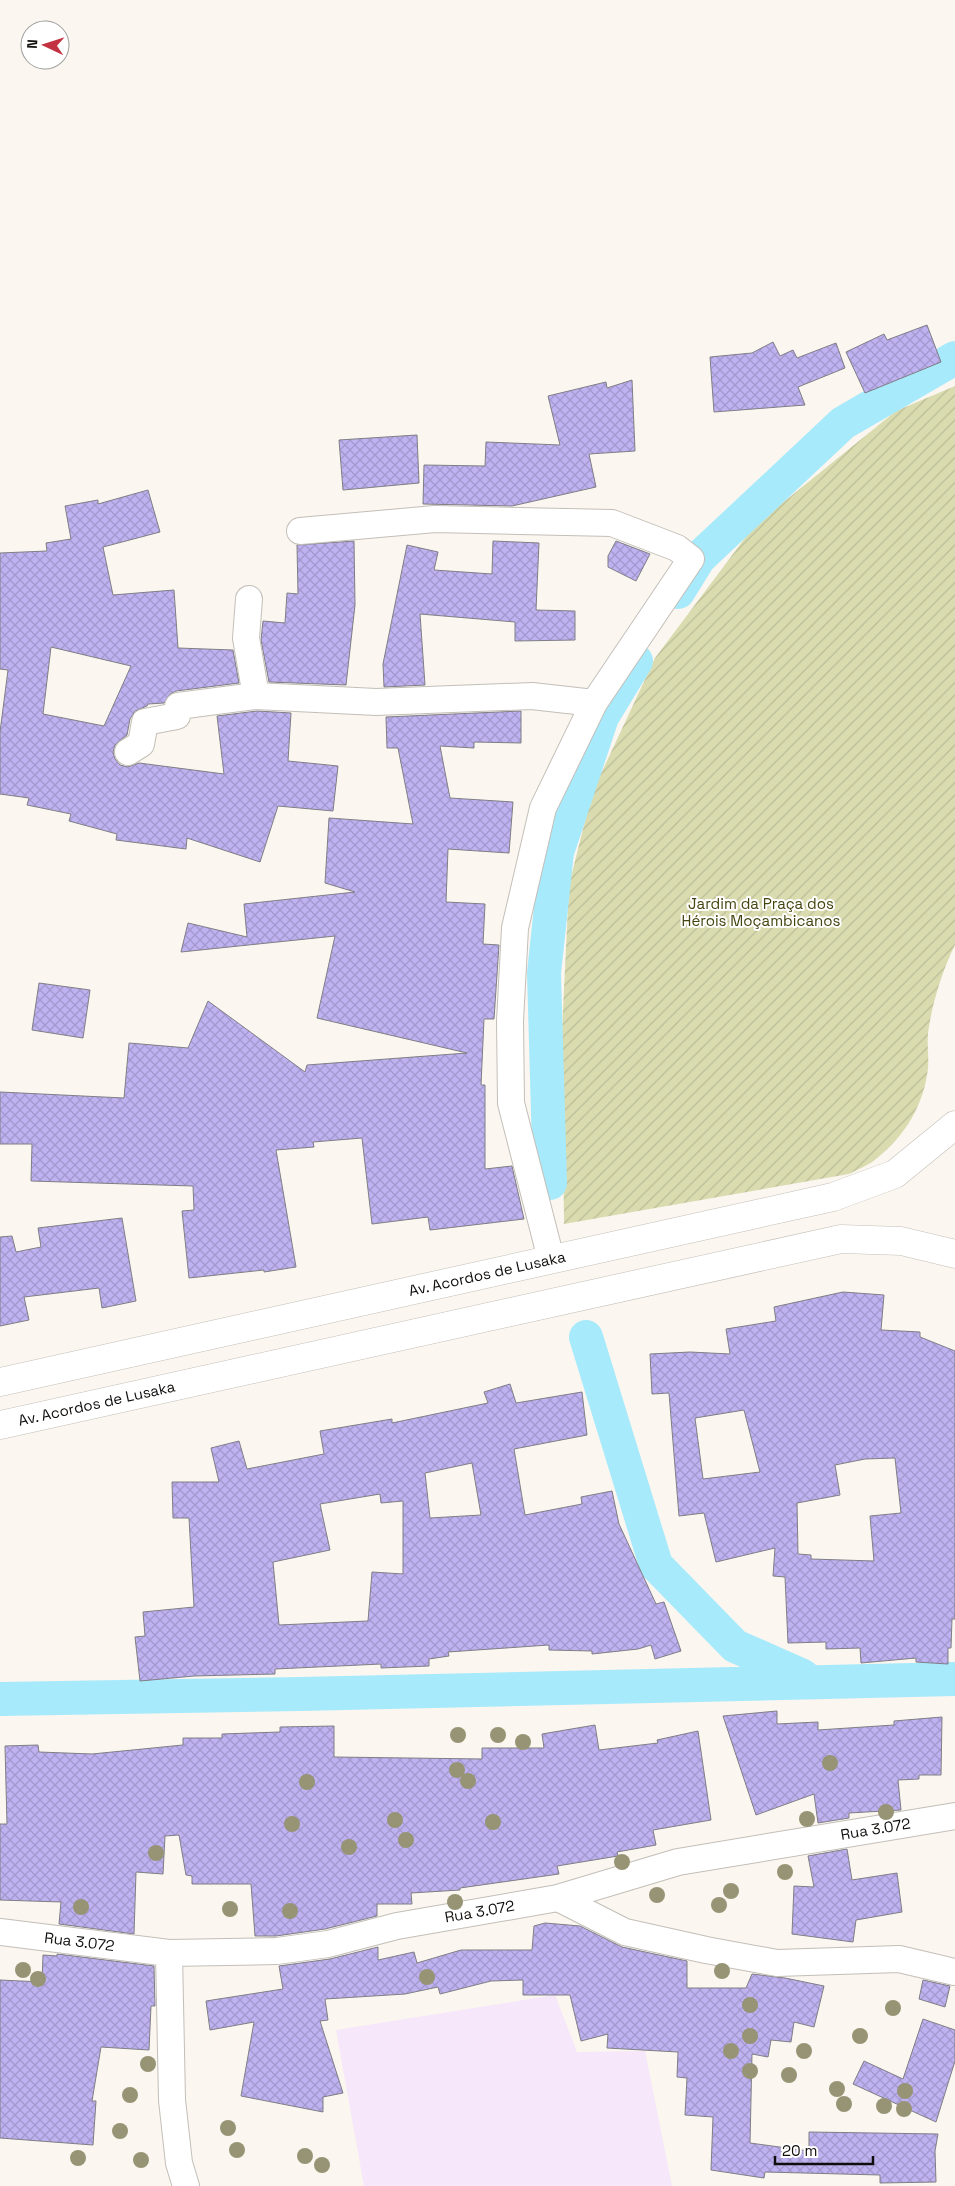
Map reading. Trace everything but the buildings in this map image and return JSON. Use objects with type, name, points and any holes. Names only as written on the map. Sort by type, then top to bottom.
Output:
[{"type":"main road","name":"Av. Acordos de Lusaka","points":[[0,1382],[833,1197],[895,1174],[955,1124]]},
{"type":"main road","name":"Av. Acordos de Lusaka","points":[[0,1425],[841,1239],[901,1241],[955,1254]]},
{"type":"street","points":[[300,531],[435,519],[612,523],[677,548],[691,560],[594,703],[543,808],[515,928],[510,1020],[511,1103],[551,1259]]},
{"type":"street","points":[[249,599],[246,638],[256,696]]},
{"type":"street","points":[[128,752],[141,744],[145,722],[177,716],[178,706],[256,696],[376,702],[532,696],[594,703]]},
{"type":"street","name":"Rua 3.072","points":[[0,1932],[169,1953],[277,1951],[328,1944],[397,1926],[558,1898],[678,1862],[955,1816]]},
{"type":"street","points":[[558,1898],[632,1934],[706,1950],[777,1963],[899,1958],[955,1972]]},
{"type":"street","points":[[169,1953],[172,2100],[179,2163],[186,2186]]},
{"type":"shaded area","points":[[555,1995],[577,2052],[645,2051],[672,2186],[364,2186],[336,2030]]},
{"type":"green space","name":"Jardim da Praça dos Hérois Moçambicanos","points":[[955,386],[955,945],[938,988],[932,1011],[928,1033],[926,1082],[917,1107],[904,1130],[886,1150],[870,1163],[849,1174],[564,1224],[562,1031],[569,885],[592,793],[655,658],[754,526],[896,411]]},
{"type":"waterway","points":[[678,592],[699,558],[843,423],[955,358]]},
{"type":"waterway","points":[[550,1183],[544,973],[557,852],[602,717],[636,661]]},
{"type":"waterway","points":[[586,1337],[656,1565],[735,1646],[803,1676]]},
{"type":"waterway","points":[[0,1699],[955,1679]]}]
